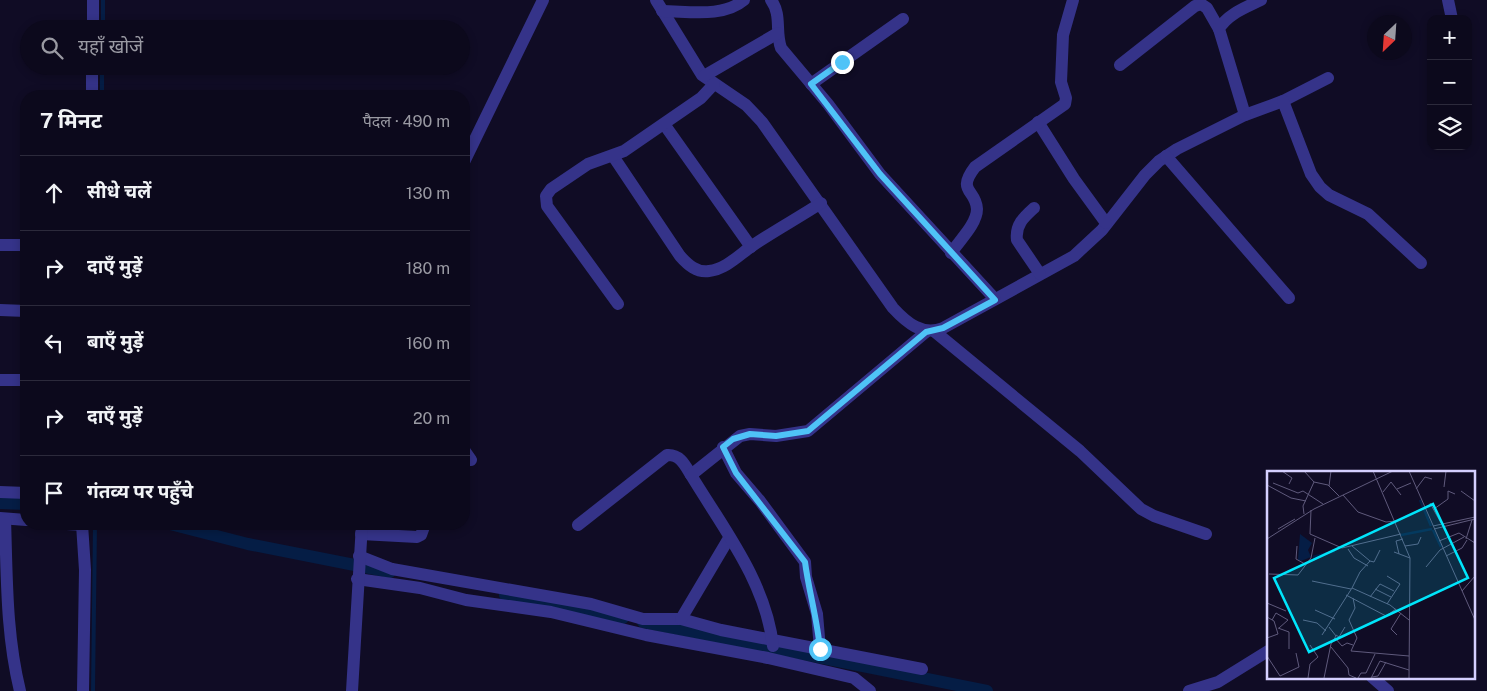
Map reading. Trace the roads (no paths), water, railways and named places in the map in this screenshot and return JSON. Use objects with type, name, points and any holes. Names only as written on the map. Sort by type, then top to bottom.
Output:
[{"type":"street","points":[[93,0],[93,20]]},
{"type":"street","points":[[470,150],[542,0]]},
{"type":"street","points":[[659,6],[724,11],[735,7],[744,0]]},
{"type":"street","points":[[770,0],[778,15],[778,33],[781,48],[880,174],[995,300]]},
{"type":"street","points":[[951,253],[972,224],[977,210],[966,186],[967,177],[975,167],[1065,104],[1066,98],[1061,82],[1063,35],[1073,0]]},
{"type":"street","points":[[1231,0],[1235,13]]},
{"type":"street","points":[[1219,29],[1224,21],[1235,13],[1261,0]]},
{"type":"street","points":[[1448,0],[1451,15]]},
{"type":"street","points":[[1120,65],[1201,4],[1207,8],[1219,29],[1245,115]]},
{"type":"street","points":[[659,6],[709,80],[746,105],[762,122],[893,308],[910,324],[930,332],[1080,451],[1142,509],[1154,516],[1206,534]]},
{"type":"street","points":[[811,84],[903,19]]},
{"type":"street","points":[[618,304],[547,206],[546,196],[551,189],[588,164],[613,156],[664,124],[701,98],[709,80],[778,33]]},
{"type":"street","points":[[92,75],[92,90]]},
{"type":"street","points":[[691,475],[733,439],[750,434],[776,436],[808,431],[930,332],[995,300],[1074,256],[1106,223],[1145,175],[1166,156],[1245,115],[1283,102],[1328,78]]},
{"type":"street","points":[[1283,102],[1311,174],[1320,187],[1329,195],[1368,214],[1421,262]]},
{"type":"street","points":[[1038,122],[1074,179],[1106,223]]},
{"type":"street","points":[[664,124],[751,246]]},
{"type":"street","points":[[613,156],[688,266],[708,272],[728,264],[751,246],[820,203]]},
{"type":"street","points":[[1166,156],[1289,298]]},
{"type":"street","points":[[1034,208],[1022,219],[1016,233],[1017,240],[1040,274]]},
{"type":"street","points":[[0,245],[20,245]]},
{"type":"street","points":[[0,310],[20,311]]},
{"type":"street","points":[[0,380],[20,380]]},
{"type":"street","points":[[723,447],[736,473],[805,562],[806,577],[817,614],[820,649]]},
{"type":"street","points":[[578,525],[667,455],[676,456],[691,475],[750,574],[763,602],[773,649]]},
{"type":"street","points":[[0,492],[20,493]]},
{"type":"street","points":[[20,520],[2,518],[5,647],[20,691]]},
{"type":"street","points":[[82,530],[85,570],[83,691]]},
{"type":"street","points":[[352,691],[361,530]]},
{"type":"street","points":[[368,530],[417,537],[421,535],[423,530]]},
{"type":"street","points":[[681,619],[729,538]]},
{"type":"street","points":[[358,568],[420,588],[466,600],[551,612],[646,635],[773,649],[820,649],[922,668]]},
{"type":"street","points":[[358,568],[392,569],[591,604],[643,619],[681,619],[721,630],[854,678],[861,681],[870,691]]},
{"type":"street","points":[[1189,691],[1203,689],[1244,667],[1267,652]]},
{"type":"street","points":[[1373,678],[1388,691]]},
{"type":"waterway","points":[[103,0],[103,20]]},
{"type":"waterway","points":[[102,75],[102,90]]},
{"type":"waterway","points":[[0,503],[20,504]]},
{"type":"waterway","points":[[93,691],[95,530]]},
{"type":"waterway","points":[[193,530],[248,544],[390,572]]},
{"type":"waterway","points":[[505,595],[623,618]]},
{"type":"waterway","points":[[643,622],[987,691]]}]
